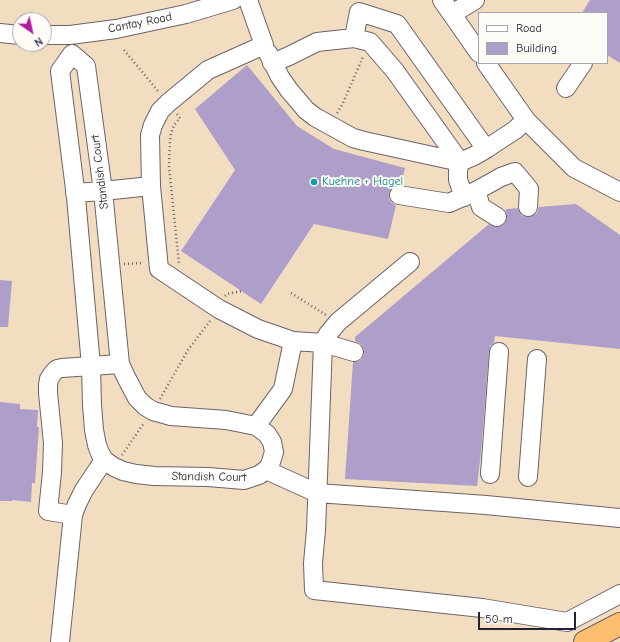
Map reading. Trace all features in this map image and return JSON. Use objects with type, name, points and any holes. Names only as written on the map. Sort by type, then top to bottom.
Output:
[{"type":"highway","points":[[585,642],[620,624]]},
{"type":"street","name":"Cantay Road","points":[[52,35],[70,35],[116,29],[186,14],[233,0]]},
{"type":"street","points":[[248,0],[264,46],[272,63],[289,90],[302,106],[315,117],[346,134],[364,141],[460,162],[486,149],[515,130],[526,120]]},
{"type":"street","points":[[475,0],[447,7],[478,51]]},
{"type":"street","points":[[486,149],[397,24],[359,12],[362,40],[395,71],[460,162],[458,180],[481,207],[497,217]]},
{"type":"street","points":[[0,33],[12,34]]},
{"type":"street","points":[[60,642],[73,515],[84,490],[109,464],[98,449],[94,430],[91,366],[75,193],[60,71],[72,54],[70,35]]},
{"type":"street","points":[[272,63],[317,42],[362,40]]},
{"type":"street","points":[[264,46],[208,70],[168,103],[160,111],[153,125],[151,130],[150,186],[159,269],[223,302],[258,329],[293,342],[323,343],[354,352]]},
{"type":"street","name":"Standish Court","points":[[72,54],[86,66],[102,191],[120,364],[126,377],[137,398],[152,411],[171,416],[226,420],[256,426]]},
{"type":"street","points":[[487,64],[526,120],[574,168],[620,192]]},
{"type":"street","points":[[566,88],[582,64]]},
{"type":"street","points":[[399,195],[450,203],[515,172],[529,189],[528,207]]},
{"type":"street","points":[[75,193],[150,186]]},
{"type":"street","points":[[410,262],[338,322],[323,343],[316,530],[313,563],[314,590],[482,608],[567,622],[620,594]]},
{"type":"street","points":[[293,342],[283,388],[256,426],[267,434],[272,442],[274,452],[270,465],[266,470],[317,493],[486,505],[620,518]]},
{"type":"street","points":[[490,474],[500,352]]},
{"type":"street","points":[[528,477],[537,359]]},
{"type":"street","points":[[73,515],[48,511],[53,443],[48,385],[53,373],[58,369],[120,364]]},
{"type":"street","name":"Standish Court","points":[[109,464],[123,471],[136,474],[244,480],[259,475],[266,470]]},
{"type":"path","points":[[329,124],[342,105],[362,40]]},
{"type":"path","points":[[124,50],[180,118],[174,125],[171,133],[169,166],[178,262],[180,268]]},
{"type":"path","points":[[222,291],[223,302]]},
{"type":"path","points":[[109,464],[152,411],[188,350],[223,302],[242,291]]},
{"type":"path","points":[[291,293],[338,322]]},
{"type":"building","points":[[590,0],[620,0],[620,63],[608,56],[608,12],[583,12]]},
{"type":"building","name":"Kuehne + Hagel","points":[[247,65],[297,126],[334,149],[405,168],[401,185],[395,185],[391,188],[389,193],[389,199],[396,205],[388,239],[314,224],[261,304],[181,251],[235,170],[195,109]]},
{"type":"building","points":[[576,204],[620,235],[620,349],[495,336],[494,343],[490,346],[489,351],[477,486],[345,479],[353,362],[361,360],[364,355],[364,349],[361,344],[355,341],[355,337],[489,224],[496,227],[502,226],[506,222],[507,218],[505,210],[518,208],[522,216],[528,217],[537,213],[539,207]]},
{"type":"building","points":[[0,280],[12,281],[8,327],[0,327]]},
{"type":"building","points":[[0,402],[20,404],[20,409],[38,410],[37,427],[39,427],[35,483],[32,483],[31,502],[12,500],[0,501]]},
{"type":"place","name":"Kuehne + Hagel","points":[[314,182]]}]
